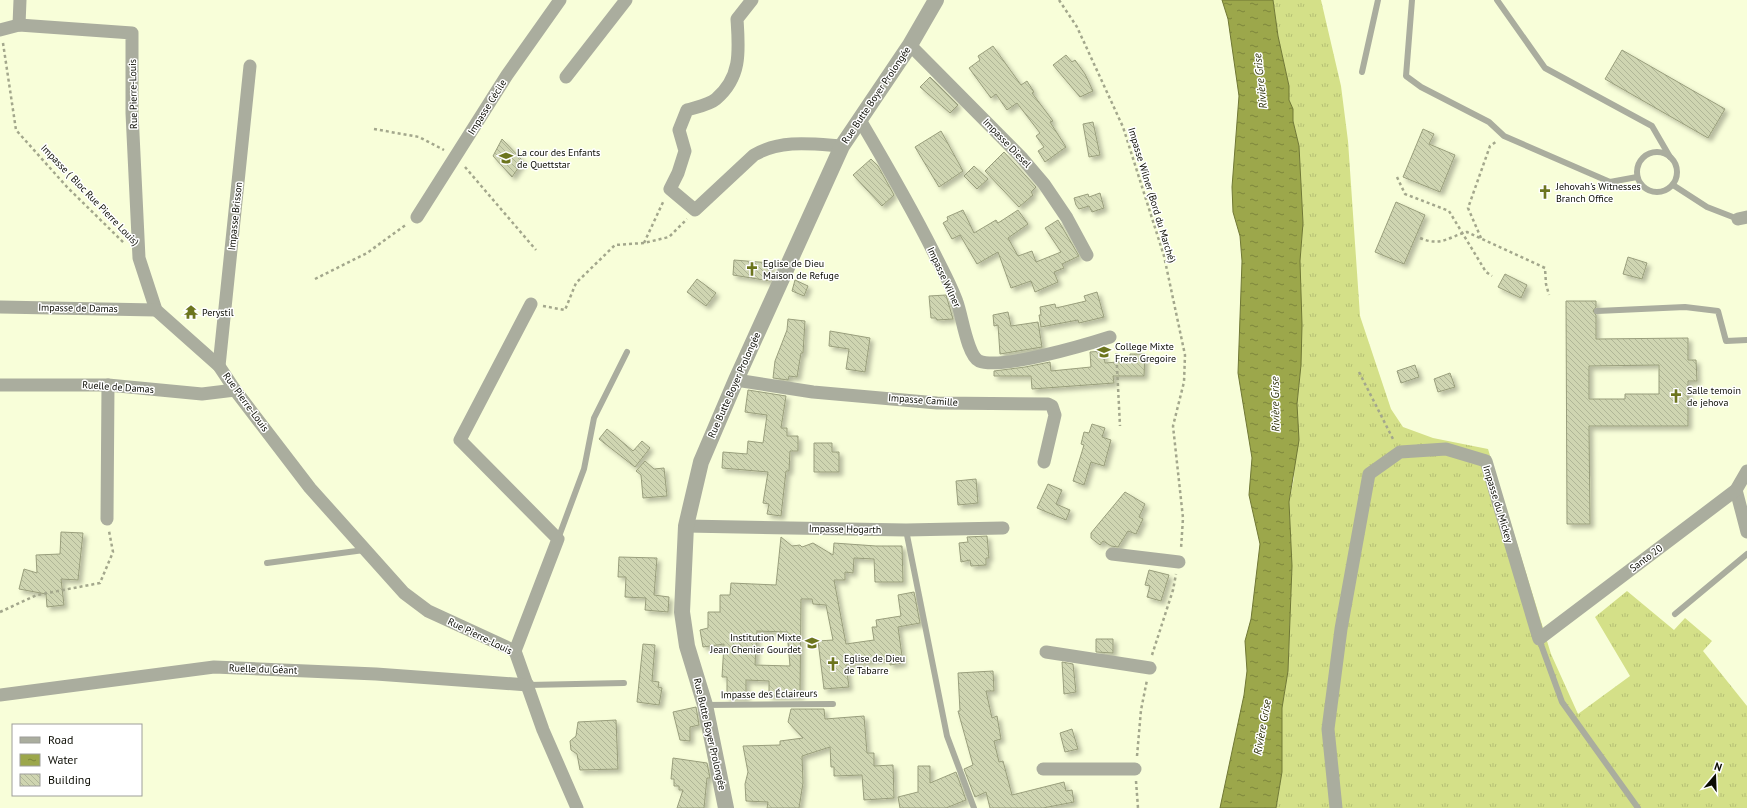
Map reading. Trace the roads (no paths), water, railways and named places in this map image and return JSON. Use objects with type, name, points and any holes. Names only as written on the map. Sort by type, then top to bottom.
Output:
[{"type":"street","points":[[19,25],[20,0]]},
{"type":"street","name":"Impasse Cécile","points":[[416,217],[456,157],[506,75],[560,0]]},
{"type":"street","points":[[566,76],[626,0]]},
{"type":"street","points":[[752,0],[738,20],[739,48],[735,75],[715,99],[687,110],[679,130],[685,151],[678,173],[670,189],[695,210],[754,154],[764,149],[801,143],[842,146]]},
{"type":"street","name":"Rue Butte Boyer Prolongée","points":[[726,808],[705,705],[687,646],[682,612],[686,526],[701,462],[736,380],[842,146],[910,45],[936,0]]},
{"type":"street","name":"Rue Pierre-Louis","points":[[0,30],[19,25],[132,33],[132,113],[139,258],[156,310],[219,366],[235,390],[310,488],[404,592],[428,611],[515,651],[543,730],[577,808]]},
{"type":"street","name":"Impasse Diesel","points":[[910,45],[1026,162],[1044,184],[1067,218],[1087,255]]},
{"type":"street","name":"Impasse Brisson","points":[[219,366],[250,66]]},
{"type":"street","name":"Impasse Wilner","points":[[860,120],[910,204],[954,294],[962,315],[967,341],[974,357],[988,363],[1020,360],[1074,348],[1110,337]]},
{"type":"street","points":[[515,651],[558,539],[460,440],[531,304]]},
{"type":"street","name":"Impasse de Damas","points":[[0,307],[156,310]]},
{"type":"street","name":"Impasse Camille","points":[[736,380],[812,392],[937,403],[1048,404],[1052,406],[1055,415],[1044,462]]},
{"type":"street","name":"Ruelle de Damas","points":[[0,385],[108,385],[202,394],[235,390]]},
{"type":"street","points":[[107,519],[108,385]]},
{"type":"street","name":"Impasse du Mickey","points":[[1336,808],[1328,729],[1340,630],[1368,474],[1400,452],[1446,449],[1486,461],[1539,639]]},
{"type":"street","name":"Santo 20","points":[[1539,639],[1736,490],[1747,471]]},
{"type":"street","points":[[1736,490],[1747,532]]},
{"type":"street","name":"Impasse Hogarth","points":[[686,526],[906,530],[1003,528]]},
{"type":"street","points":[[1112,554],[1178,562]]},
{"type":"street","points":[[1046,652],[1150,668]]},
{"type":"street","name":"Ruelle du Géant","points":[[0,695],[214,667],[368,674],[528,685]]},
{"type":"street","points":[[1043,769],[1135,769]]},
{"type":"lane","points":[[1362,72],[1378,0]]},
{"type":"lane","points":[[1412,0],[1406,76],[1421,87],[1489,122],[1504,136],[1610,182],[1637,177]]},
{"type":"lane","points":[[1497,0],[1545,68],[1652,126],[1676,167],[1677,174],[1673,185],[1664,192],[1648,190],[1642,186],[1637,177],[1639,163],[1649,154],[1663,153],[1670,157]]},
{"type":"lane","points":[[1673,185],[1707,207],[1743,218]]},
{"type":"lane","points":[[1597,311],[1685,307],[1718,311],[1726,341],[1747,340]]},
{"type":"lane","points":[[558,539],[584,469],[594,418],[627,352]]},
{"type":"lane","points":[[906,530],[947,736],[974,808]]},
{"type":"lane","points":[[267,563],[365,549]]},
{"type":"lane","points":[[1675,614],[1747,554]]},
{"type":"lane","name":"Impasse du Mickey","points":[[1539,639],[1562,702],[1638,808]]},
{"type":"lane","points":[[528,685],[624,683]]},
{"type":"lane","name":"Impasse des Éclaireurs","points":[[705,705],[833,704]]},
{"type":"water","name":"Rivière Grise","points":[[1222,0],[1273,0],[1278,36],[1289,86],[1289,100],[1293,109],[1293,121],[1299,146],[1303,223],[1300,261],[1302,325],[1301,365],[1297,404],[1299,440],[1289,502],[1292,566],[1288,671],[1282,708],[1282,772],[1276,808],[1220,808],[1244,695],[1247,671],[1245,641],[1251,619],[1260,544],[1249,495],[1252,458],[1238,373],[1242,261],[1240,236],[1233,212],[1232,187],[1239,96],[1228,19]]},
{"type":"place","name":"La cour des Enfants de Quettstar","points":[[506,158]]},
{"type":"place","name":"Jehovah's Witnesses Branch Office","points":[[1545,192]]},
{"type":"place","name":"Eglise de Dieu Maison de Refuge","points":[[752,269]]},
{"type":"place","name":"Perystil","points":[[191,312]]},
{"type":"place","name":"College Mixte Frere Gregoire","points":[[1104,352]]},
{"type":"place","name":"Salle temoin de jehova","points":[[1676,396]]},
{"type":"place","name":"Institution Mixte Jean Chenier Gourdet","points":[[812,643]]},
{"type":"place","name":"Eglise de Dieu de Tabarre","points":[[833,664]]}]
